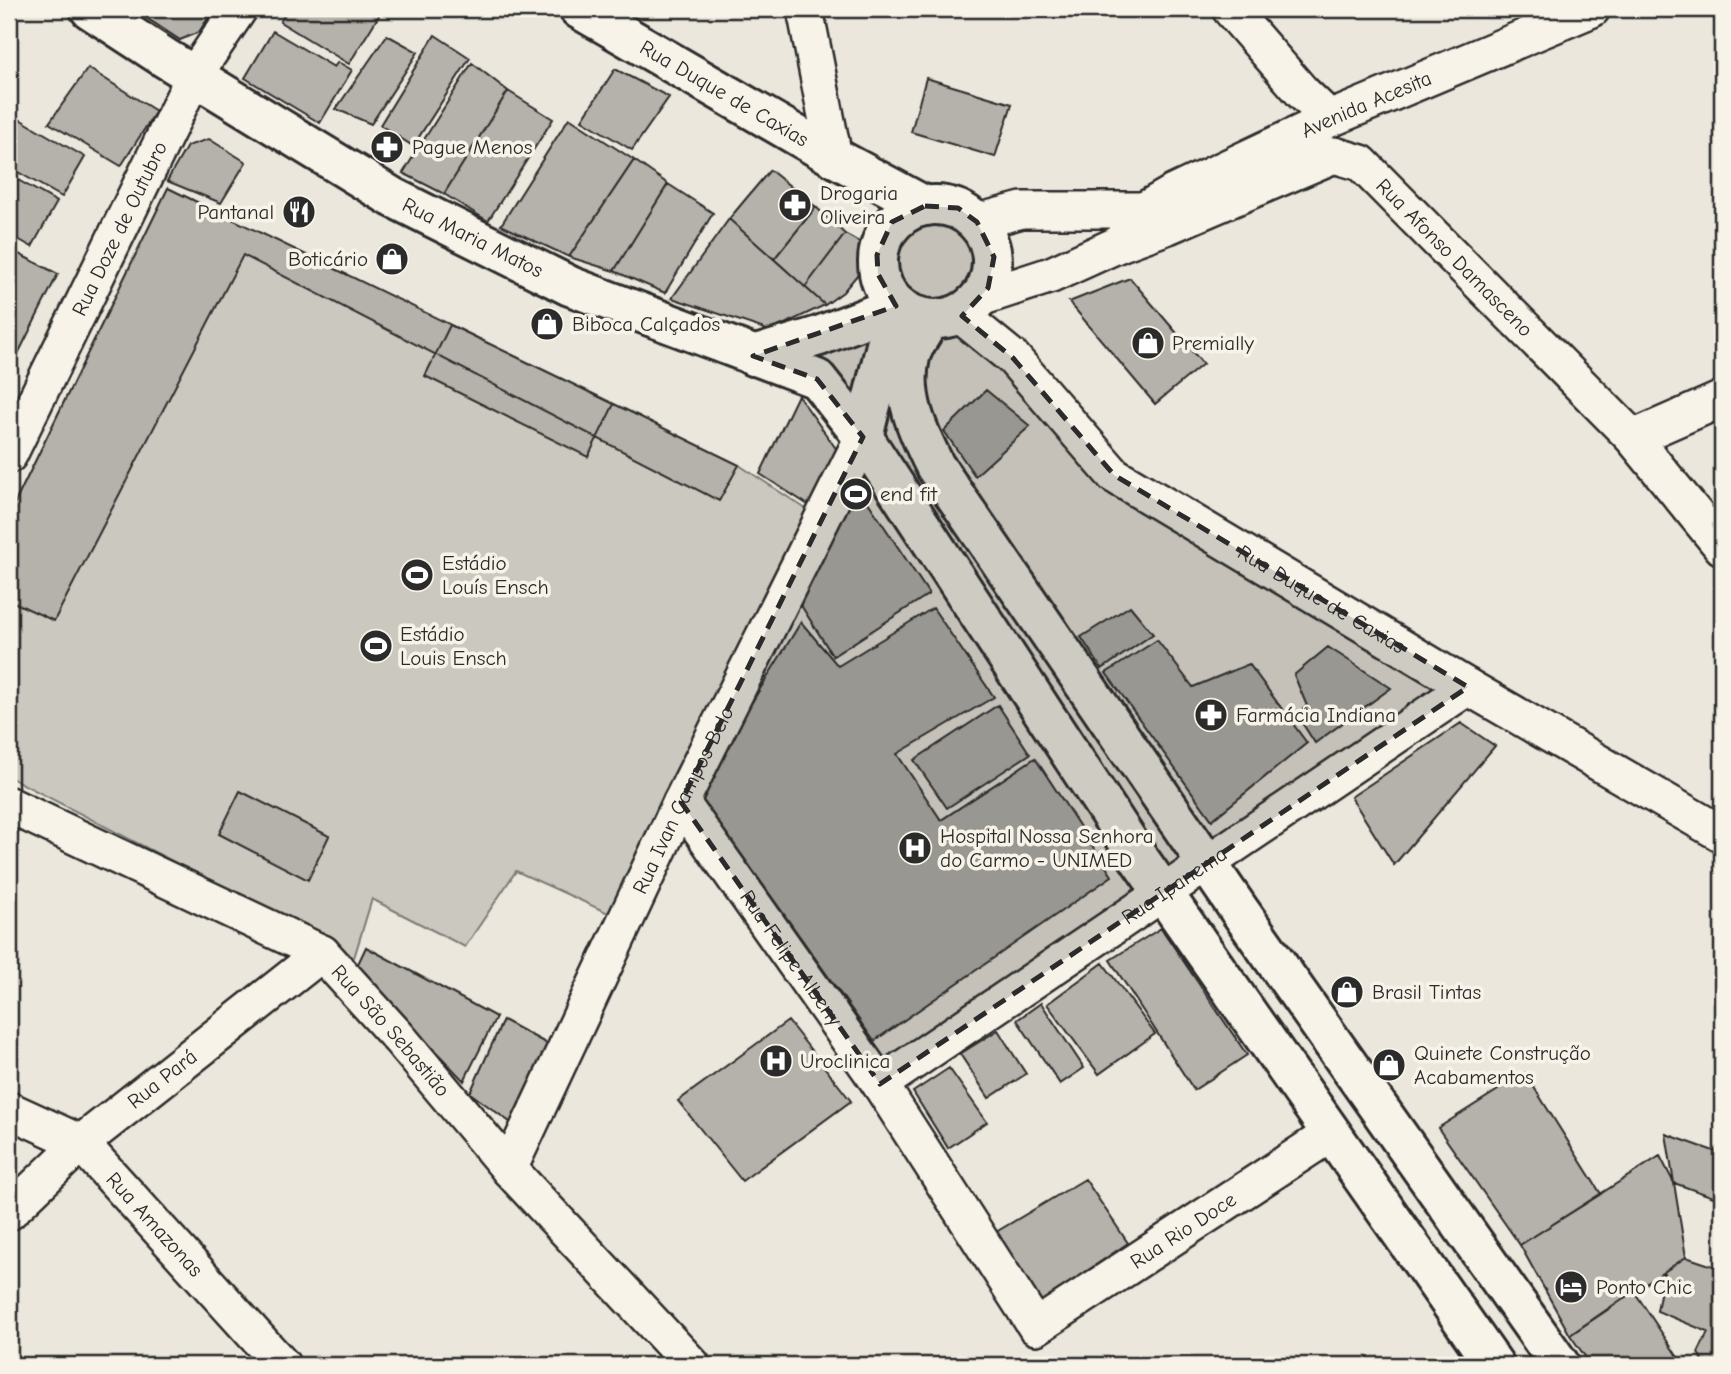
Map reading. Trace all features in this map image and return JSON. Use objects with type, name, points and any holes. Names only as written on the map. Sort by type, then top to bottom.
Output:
[{"type":"main road","name":"Rua Maria Matos","points":[[90,9],[392,197],[569,286],[817,379],[863,437],[1140,860],[1332,1133],[1486,1362]]},
{"type":"main road","name":"Rua Duque de Caxias","points":[[579,9],[834,158],[925,206]]},
{"type":"main road","points":[[753,356],[819,336],[941,309],[992,275],[994,257],[989,239],[976,222],[958,208],[925,206],[907,211],[892,222],[877,255],[878,274],[885,290],[941,309]]},
{"type":"main road","points":[[863,437],[941,309]]},
{"type":"main road","points":[[941,309],[910,355],[907,388],[916,427],[935,466],[1560,1365]]},
{"type":"street","name":"Rua Doze de Outubro","points":[[9,455],[19,407],[195,74],[239,9]]},
{"type":"street","points":[[805,9],[834,158]]},
{"type":"street","points":[[1230,9],[1302,92],[1330,119]]},
{"type":"street","name":"Avenida Acesita","points":[[941,309],[1052,275],[1119,244],[1144,210],[1173,193],[1330,119],[1592,9]]},
{"type":"street","name":"Rua Afonso Damasceno","points":[[1119,244],[1168,226],[1334,155],[1361,163],[1633,438],[1722,547]]},
{"type":"street","points":[[976,222],[1022,210],[1144,210]]},
{"type":"street","name":"Rua Duque de Caxias","points":[[941,309],[1013,358],[1114,475],[1468,687],[1722,834]]},
{"type":"street","points":[[1633,438],[1722,399]]},
{"type":"street","name":"Rua Ivan Campos Belo","points":[[509,1169],[681,802],[863,437]]},
{"type":"street","name":"Rua Ipanema","points":[[880,1084],[1468,687]]},
{"type":"street","name":"Rua Felipe Albeny","points":[[681,802],[880,1084],[1036,1327]]},
{"type":"street","name":"Rua São Sebastião","points":[[9,805],[322,953],[400,1039],[509,1169],[684,1362]]},
{"type":"street","name":"Rua Pará","points":[[9,1212],[81,1143],[322,953]]},
{"type":"street","name":"Rua Amazonas","points":[[9,1110],[81,1143],[270,1361]]},
{"type":"street","name":"Rua Rio Doce","points":[[1036,1327],[1332,1133]]},
{"type":"highlighted area","points":[[925,206],[958,208],[977,222],[994,257],[988,288],[962,316],[1013,358],[1114,475],[1468,687],[880,1084],[681,802],[863,437],[817,379],[753,356],[896,306],[878,274],[877,255],[892,222]]},
{"type":"shaded area","name":"Estádio Louis Ensch","points":[[168,188],[739,465],[806,509],[619,918],[516,871],[465,947],[372,899],[353,961],[331,943],[9,777],[9,515]]},
{"type":"building","points":[[133,9],[214,9],[199,32],[180,40]]},
{"type":"building","points":[[289,9],[383,9],[349,64],[280,22]]},
{"type":"building","points":[[273,31],[334,67],[338,62],[352,70],[320,123],[245,78]]},
{"type":"building","points":[[387,35],[418,52],[371,124],[336,109]]},
{"type":"building","points":[[435,35],[470,58],[413,146],[380,125]]},
{"type":"building","points":[[472,63],[508,91],[444,194],[403,173]]},
{"type":"building","points":[[88,68],[156,111],[121,166],[49,123]]},
{"type":"building","points":[[615,69],[669,97],[632,150],[582,120]]},
{"type":"building","points":[[926,78],[1012,104],[995,157],[911,132]]},
{"type":"building","points":[[508,91],[553,119],[488,221],[444,194]]},
{"type":"building","points":[[9,113],[85,157],[62,197],[9,167]]},
{"type":"building","points":[[569,118],[634,160],[569,257],[501,225]]},
{"type":"building","points":[[209,139],[246,162],[221,203],[167,181],[187,146]]},
{"type":"building","points":[[634,160],[668,184],[614,271],[569,257]]},
{"type":"building","points":[[770,170],[816,207],[774,259],[729,219]]},
{"type":"building","points":[[9,175],[57,202],[32,247],[9,234]]},
{"type":"building","points":[[668,184],[713,213],[665,293],[614,271]]},
{"type":"building","points":[[168,188],[739,465],[719,501],[243,255],[54,621],[9,600],[9,515]]},
{"type":"building","points":[[816,207],[845,234],[805,287],[774,259]]},
{"type":"building","points":[[729,219],[825,305],[770,331],[672,298]]},
{"type":"building","points":[[845,234],[866,246],[858,274],[843,292],[825,305],[805,287]]},
{"type":"building","points":[[9,249],[58,274],[9,372]]},
{"type":"building","points":[[1130,278],[1203,364],[1155,404],[1069,302]]},
{"type":"building","points":[[450,325],[614,404],[588,457],[425,376]]},
{"type":"building","points":[[986,390],[1030,426],[975,476],[944,431]]},
{"type":"building","points":[[798,395],[837,450],[810,506],[760,474]]},
{"type":"building","points":[[854,481],[929,594],[833,656],[795,596]]},
{"type":"building","points":[[1130,606],[1153,634],[1102,669],[1081,637]]},
{"type":"building","name":"Hospital Nossa Senhora do Carmo - UNIMED","points":[[933,608],[994,697],[897,754],[941,820],[1035,758],[1112,876],[874,1041],[697,792],[801,622],[838,666]]},
{"type":"building","name":"Farmácia Indiana","points":[[1157,640],[1193,687],[1249,664],[1307,743],[1212,820],[1106,673]]},
{"type":"building","points":[[1328,647],[1391,688],[1315,743],[1297,715],[1307,706],[1294,675]]},
{"type":"building","points":[[998,705],[1030,754],[947,808],[914,760]]},
{"type":"building","points":[[1461,723],[1495,746],[1394,865],[1351,797]]},
{"type":"building","points":[[240,791],[329,836],[308,880],[219,834]]},
{"type":"building","points":[[1161,928],[1247,1055],[1194,1090],[1110,960]]},
{"type":"building","points":[[366,947],[496,1017],[464,1081],[356,968]]},
{"type":"building","points":[[1103,963],[1155,1034],[1099,1074],[1047,1004]]},
{"type":"building","points":[[1041,1003],[1084,1068],[1060,1084],[1017,1020]]},
{"type":"building","points":[[503,1020],[553,1047],[514,1125],[470,1093]]},
{"type":"building","name":"Uroclinica","points":[[788,1021],[851,1101],[742,1181],[678,1101]]},
{"type":"building","points":[[998,1030],[1026,1074],[989,1098],[960,1054]]},
{"type":"building","points":[[949,1068],[987,1122],[948,1148],[913,1092]]},
{"type":"building","points":[[1525,1073],[1601,1194],[1520,1245],[1438,1128]]},
{"type":"building","points":[[1666,1134],[1722,1154],[1722,1200],[1674,1183]]},
{"type":"building","points":[[1660,1156],[1674,1183],[1686,1257],[1570,1335],[1520,1245]]},
{"type":"building","points":[[1085,1179],[1128,1243],[1042,1302],[996,1232]]},
{"type":"building","points":[[1686,1257],[1722,1269],[1722,1365],[1705,1365],[1698,1353],[1708,1332],[1657,1311],[1664,1272]]},
{"type":"building","points":[[1634,1291],[1683,1365],[1591,1365],[1570,1335]]},
{"type":"place","name":"Pague Menos","points":[[387,147]]},
{"type":"place","name":"Drogaria Oliveira","points":[[795,205]]},
{"type":"place","name":"Pantanal","points":[[299,212]]},
{"type":"place","name":"Boticário","points":[[392,259]]},
{"type":"place","name":"Biboca Calçados","points":[[547,324]]},
{"type":"place","name":"Premially","points":[[1148,343]]},
{"type":"place","name":"end fit","points":[[856,494]]},
{"type":"place","name":"Estádio Louís Ensch","points":[[417,575]]},
{"type":"place","name":"Estádio Louis Ensch","points":[[376,646]]},
{"type":"place","name":"Farmácia Indiana","points":[[1211,715]]},
{"type":"place","name":"Hospital Nossa Senhora do Carmo - UNIMED","points":[[915,848]]},
{"type":"place","name":"Brasil Tintas","points":[[1347,992]]},
{"type":"place","name":"Uroclinica","points":[[776,1061]]},
{"type":"place","name":"Quinete Construção Acabamentos","points":[[1389,1065]]},
{"type":"place","name":"Ponto Chic","points":[[1571,1287]]}]
